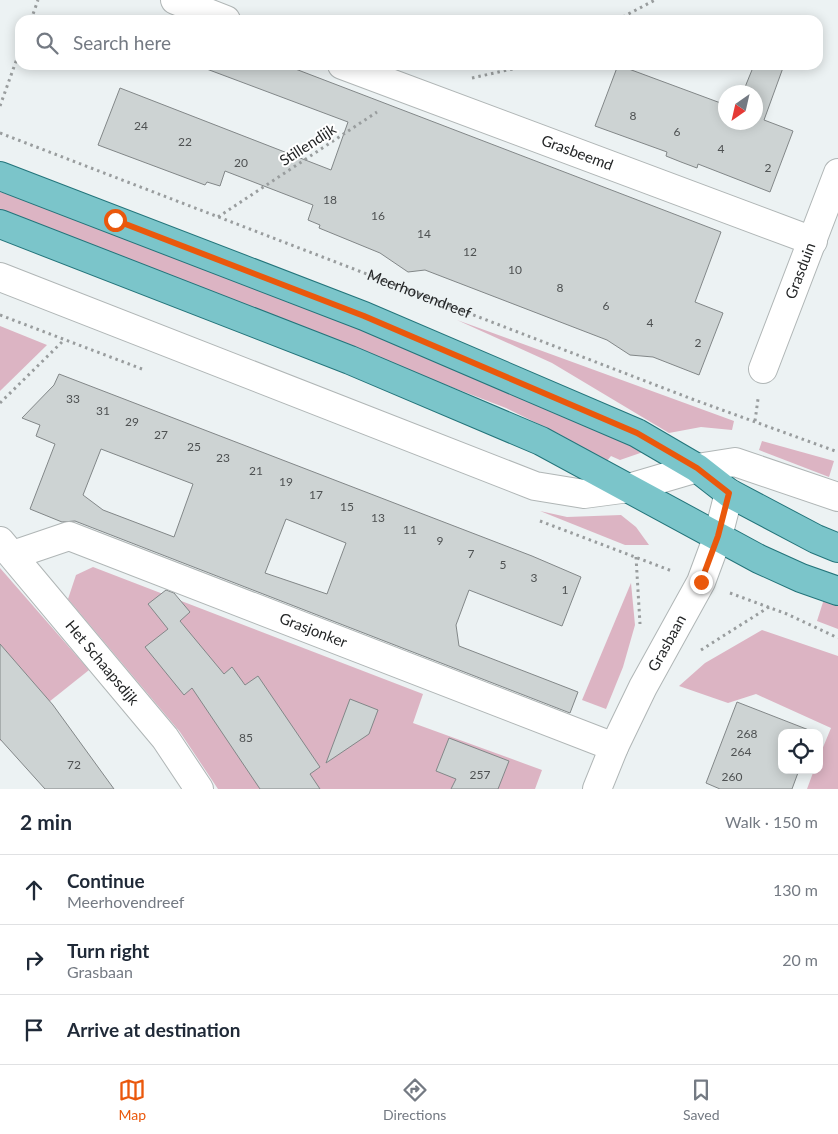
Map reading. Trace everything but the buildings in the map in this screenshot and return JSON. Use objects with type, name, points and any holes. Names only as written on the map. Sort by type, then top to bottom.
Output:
[{"type":"main road","points":[[0,176],[364,316],[637,433],[697,468],[729,493],[816,539],[838,548]]},
{"type":"main road","points":[[0,224],[350,360],[541,441],[792,574],[838,591]]},
{"type":"street","points":[[175,0],[213,15]]},
{"type":"street","name":"Grasbeemd","points":[[355,70],[813,241]]},
{"type":"street","name":"Grasduin","points":[[763,369],[838,172]]},
{"type":"street","points":[[0,278],[535,486],[584,494],[629,488],[697,468],[735,462],[838,498]]},
{"type":"street","name":"Grasbaan","points":[[598,789],[614,747],[701,582],[718,536],[729,493]]},
{"type":"street","name":"Grasjonker","points":[[7,548],[69,536],[614,747]]},
{"type":"street","name":"Het Schaapsdijk","points":[[7,548],[165,738],[200,789]]},
{"type":"path","points":[[33,15],[38,0]]},
{"type":"path","points":[[626,15],[655,0]]},
{"type":"path","points":[[0,106],[15,64]]},
{"type":"path","name":"Stillendijk","points":[[218,217],[409,91]]},
{"type":"path","name":"Meerhovendreef","points":[[0,133],[674,392],[838,452]]},
{"type":"path","points":[[0,315],[64,340],[0,403]]},
{"type":"path","points":[[693,656],[769,607]]},
{"type":"path","points":[[787,614],[838,638]]},
{"type":"shaded area","points":[[0,192],[63,210],[367,326],[646,451],[620,460],[611,456],[607,461],[561,435],[506,408],[0,213]]},
{"type":"shaded area","points":[[457,320],[734,421],[732,430],[701,427],[669,433],[552,363]]},
{"type":"shaded area","points":[[0,326],[47,345],[0,391]]},
{"type":"shaded area","points":[[762,441],[834,461],[829,477],[759,450]]},
{"type":"shaded area","points":[[540,511],[567,517],[621,515],[636,527],[649,545],[625,545]]},
{"type":"shaded area","points":[[93,567],[423,694],[413,723],[542,770],[535,789],[218,789],[180,732],[68,599],[76,575]]},
{"type":"shaded area","points":[[0,568],[89,670],[0,741]]},
{"type":"shaded area","points":[[631,583],[635,625],[623,667],[606,709],[582,700]]},
{"type":"shaded area","points":[[824,599],[838,604],[838,629],[817,621]]},
{"type":"shaded area","points":[[762,630],[838,656],[838,789],[807,789],[813,774],[823,774],[823,747],[831,728],[756,694],[728,703],[679,686],[705,663]]},
{"type":"route","points":[[115,220],[364,316],[529,386],[637,433],[697,468],[729,493],[718,536],[701,582]]}]
